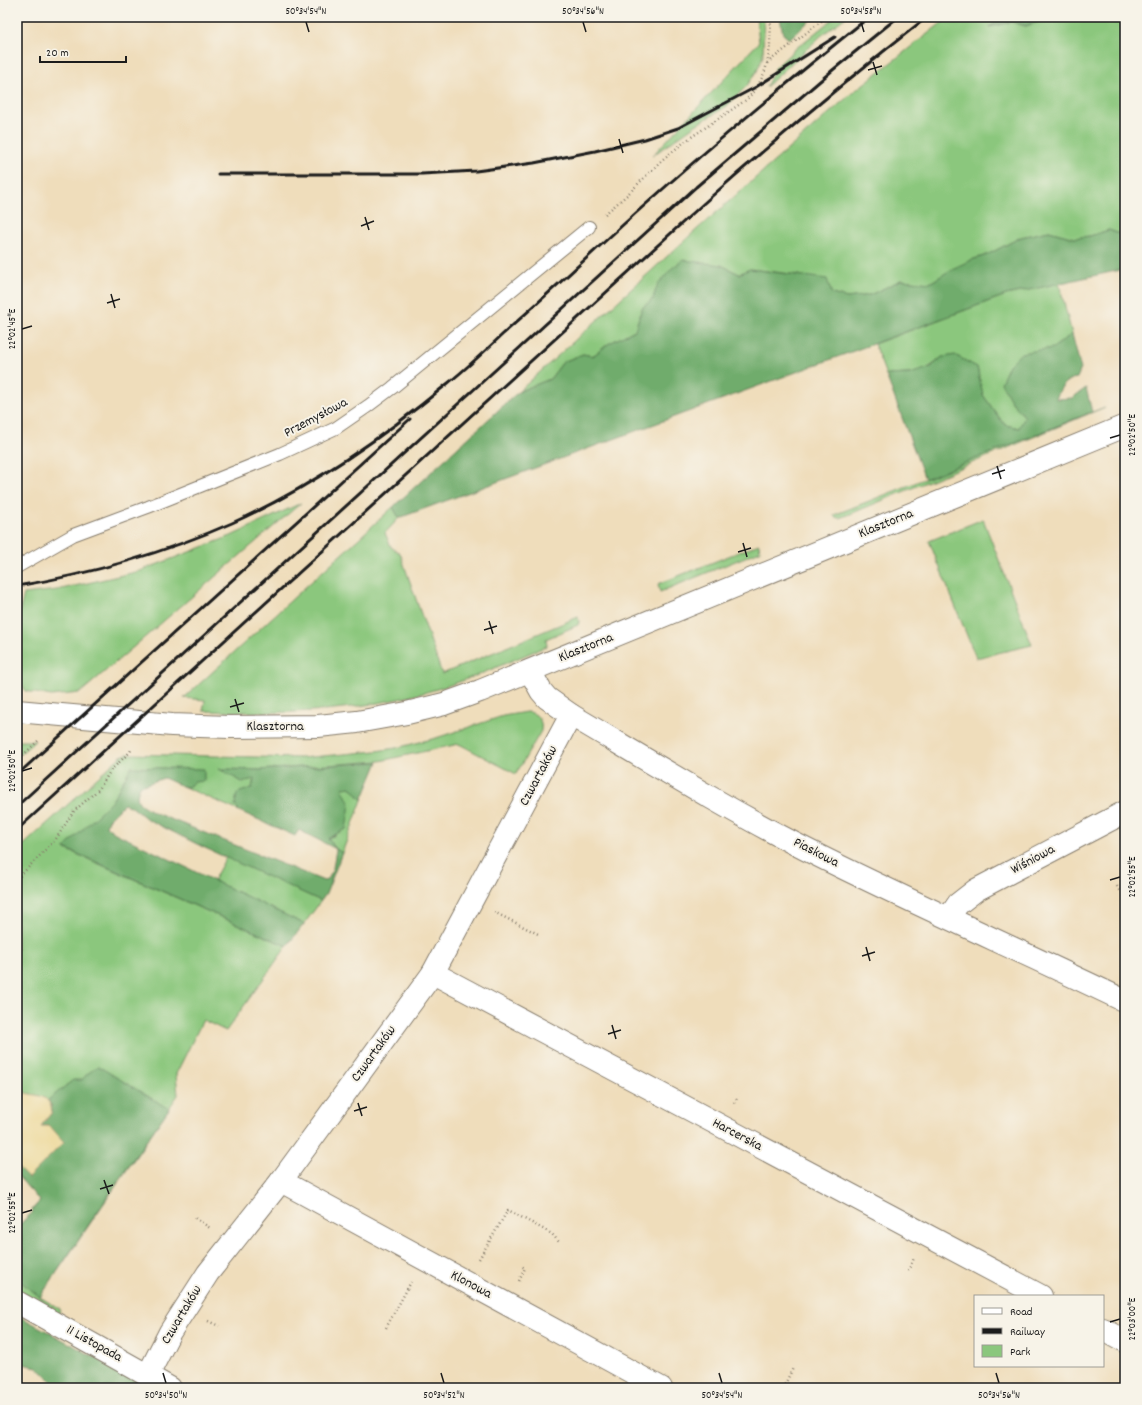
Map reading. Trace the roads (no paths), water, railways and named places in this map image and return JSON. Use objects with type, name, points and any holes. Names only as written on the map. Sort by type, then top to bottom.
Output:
[{"type":"street","name":"Klasztorna","points":[[17,711],[172,725],[236,727],[318,726],[357,722],[407,713],[444,704],[530,671],[1125,426]]},
{"type":"street","name":"Piaskowa","points":[[530,671],[541,691],[571,715],[730,808],[804,848],[1125,1001]]},
{"type":"street","name":"Czwartaków","points":[[148,1375],[170,1332],[208,1273],[281,1181],[433,973],[571,715]]},
{"type":"street","name":"Wiśniowa","points":[[949,917],[958,904],[966,896],[976,890],[1125,812]]},
{"type":"street","name":"Harcerska","points":[[433,973],[1039,1295]]},
{"type":"street","name":"Klonowa","points":[[281,1181],[671,1385]]},
{"type":"street","name":"11 Listopada","points":[[17,1302],[170,1388]]},
{"type":"street","points":[[1104,1330],[1125,1341]]},
{"type":"lane","name":"Przemysłowa","points":[[17,568],[73,535],[148,507],[280,454],[336,428],[392,388],[589,228]]},
{"type":"railway","points":[[17,586],[100,569],[180,544],[232,523],[261,509],[344,461],[397,424],[461,372],[665,187],[869,17]]},
{"type":"railway","points":[[17,806],[696,187],[834,69],[898,17]]},
{"type":"railway","points":[[17,830],[703,204],[870,62],[927,17]]},
{"type":"railway","points":[[218,174],[422,174],[476,171],[534,163],[595,151],[645,139],[678,128],[756,87],[835,37]]},
{"type":"railway","points":[[17,775],[410,419]]}]
